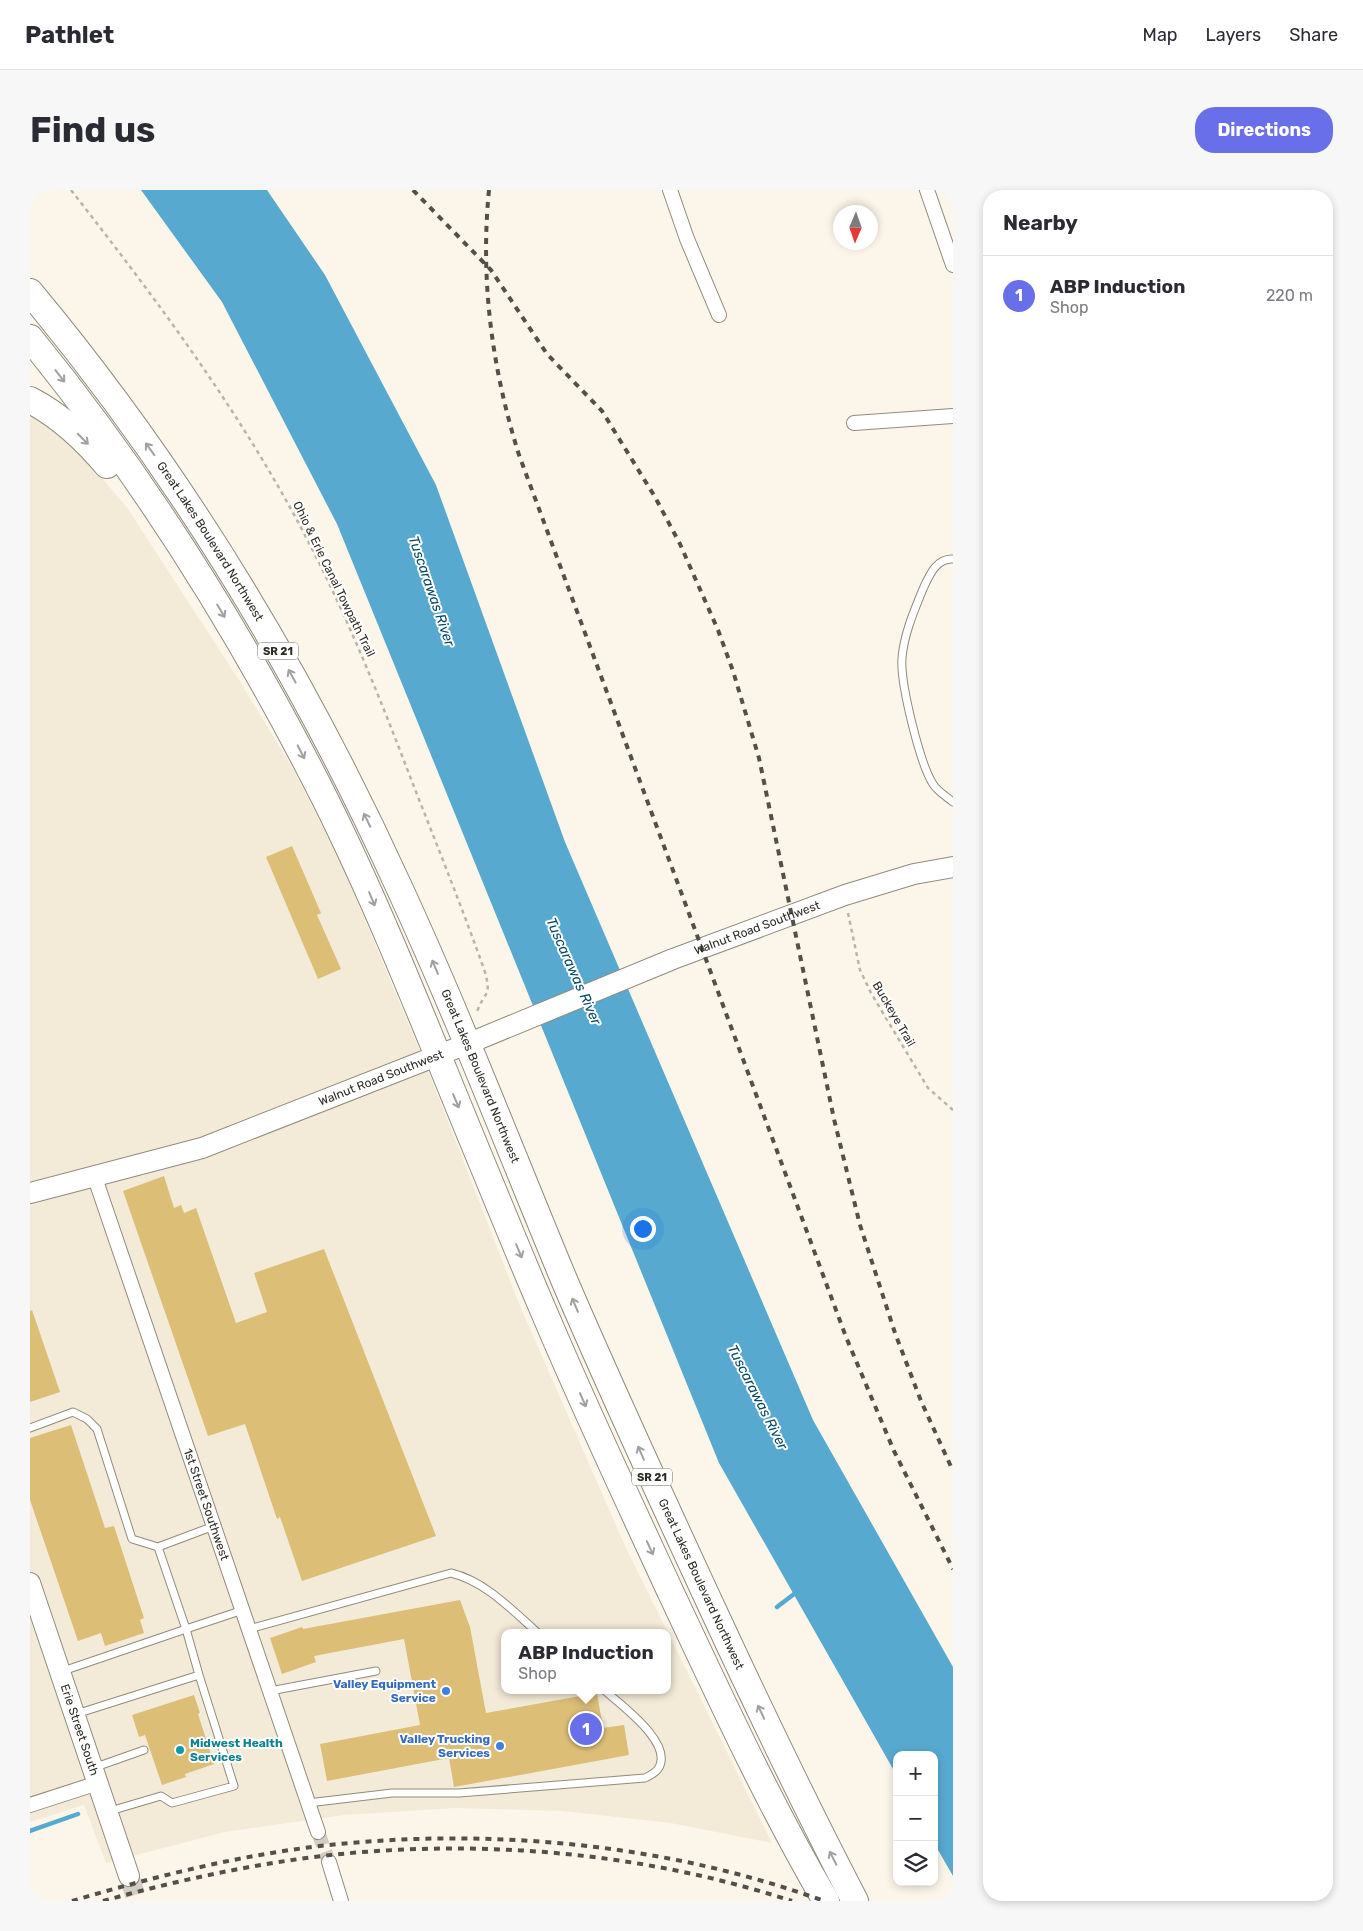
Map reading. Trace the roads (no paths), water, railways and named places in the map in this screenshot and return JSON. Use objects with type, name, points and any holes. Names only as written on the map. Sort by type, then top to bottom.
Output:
[{"type":"highway","name":"Great Lakes Boulevard Northwest","points":[[30,292],[107,390],[198,519],[274,644],[354,793],[398,885],[467,1044],[604,1372],[766,1722],[855,1901]]},
{"type":"highway","name":"SR 21","points":[[30,338],[123,462],[199,576],[251,661],[326,800],[360,872],[547,1319],[597,1433],[756,1771],[807,1870],[826,1901]]},
{"type":"highway","points":[[30,400],[61,419],[94,450],[199,576]]},
{"type":"main road","name":"Walnut Road Southwest","points":[[30,1193],[202,1148],[438,1056],[673,959],[845,895],[914,874],[953,867]]},
{"type":"main road","name":"Erie Street South","points":[[30,1583],[129,1876]]},
{"type":"street","points":[[670,190],[687,239],[719,315]]},
{"type":"street","points":[[927,190],[953,265]]},
{"type":"street","points":[[854,423],[953,416]]},
{"type":"street","name":"1st Street Southwest","points":[[94,1175],[318,1832]]},
{"type":"street","points":[[30,1805],[95,1776]]},
{"type":"street","points":[[329,1862],[341,1901]]},
{"type":"lane","points":[[953,559],[948,558],[935,566],[906,636],[902,660],[904,687],[924,766],[934,786],[953,802]]},
{"type":"lane","points":[[30,1428],[73,1412],[87,1418],[97,1429],[132,1538],[158,1547],[214,1526]]},
{"type":"lane","points":[[108,1811],[161,1796],[172,1803],[234,1786],[186,1629],[158,1547]]},
{"type":"lane","points":[[249,1629],[451,1572],[466,1576],[490,1592],[533,1629]]},
{"type":"lane","points":[[60,1672],[243,1610]]},
{"type":"lane","points":[[270,1691],[376,1671]]},
{"type":"lane","points":[[75,1715],[199,1675]]},
{"type":"lane","points":[[308,1803],[392,1793],[459,1793],[645,1778],[658,1769],[662,1754],[655,1738],[608,1694]]},
{"type":"lane","points":[[95,1776],[144,1750]]},
{"type":"water","name":"Tuscarawas River","points":[[141,190],[267,190],[325,275],[436,485],[565,842],[813,1420],[953,1667],[953,1876],[938,1850],[938,1751],[893,1751],[893,1769],[719,1463],[337,524],[222,302]]},
{"type":"waterway","points":[[777,1607],[798,1591]]},
{"type":"waterway","points":[[30,1831],[78,1814]]},
{"type":"tunnel","points":[[318,1832],[329,1862]]},
{"type":"tunnel","points":[[129,1876],[137,1901]]},
{"type":"railway","points":[[413,190],[491,270],[547,354],[602,411],[655,497],[680,544],[718,630],[733,671],[759,758],[834,1119],[860,1225],[895,1333],[921,1401],[953,1471]]},
{"type":"railway","points":[[489,190],[486,257],[490,324],[502,390],[519,455],[846,1337],[894,1451],[953,1569]]},
{"type":"railway","points":[[72,1901],[164,1876],[257,1855],[320,1846],[447,1838],[511,1840],[639,1853],[701,1865],[763,1881],[824,1901]]},
{"type":"railway","points":[[103,1901],[212,1874],[267,1864],[322,1856],[381,1851],[441,1849],[500,1849],[560,1853],[619,1860],[735,1884],[792,1901]]},
{"type":"place","name":"Valley Equipment Service","points":[[446,1691]]},
{"type":"place","name":"ABP Induction","points":[[586,1729]]},
{"type":"place","name":"Valley Trucking Services","points":[[500,1746]]},
{"type":"place","name":"Midwest Health Services","points":[[180,1750]]}]
